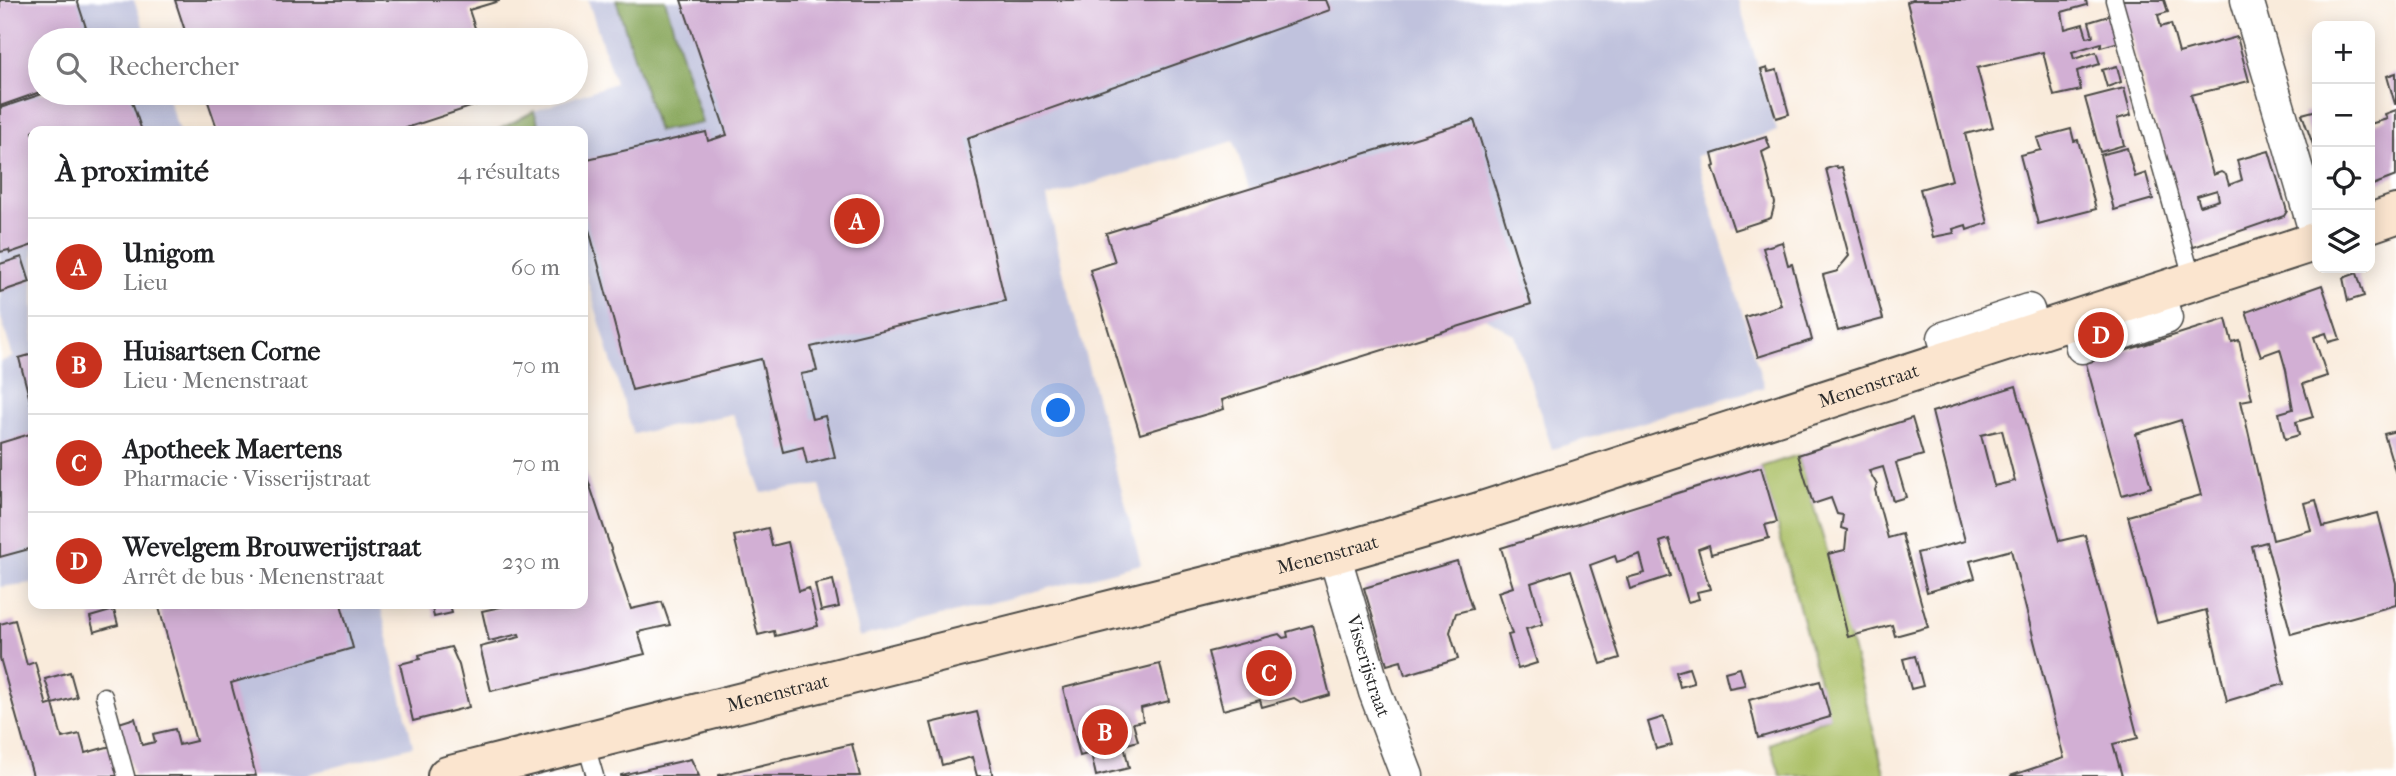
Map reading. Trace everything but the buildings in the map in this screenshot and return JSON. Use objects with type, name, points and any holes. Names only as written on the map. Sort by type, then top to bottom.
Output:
[{"type":"main road","points":[[2375,221],[2396,214]]},
{"type":"main road","name":"Menenstraat","points":[[447,776],[590,759],[1334,554],[1488,509],[2312,242]]},
{"type":"street","points":[[2248,0],[2312,223]]},
{"type":"street","name":"Visserijstraat","points":[[1334,554],[1375,692],[1407,776]]},
{"type":"street","points":[[516,776],[548,768],[552,776]]},
{"type":"lane","points":[[2114,0],[2193,281]]},
{"type":"lane","points":[[104,696],[126,776]]},
{"type":"shaded area","points":[[0,0],[134,0],[144,28],[28,28],[28,105],[170,105],[177,126],[28,126],[28,584],[0,587],[0,362],[13,357],[0,315]]},
{"type":"shaded area","points":[[588,0],[616,0],[658,131],[702,122],[665,0],[1738,0],[1777,131],[1696,156],[1764,387],[1552,449],[1515,335],[1485,318],[1494,185],[1474,121],[1249,189],[1234,141],[1047,197],[1065,280],[1141,564],[859,637],[820,485],[762,493],[733,414],[633,434],[588,283],[588,126],[539,126],[534,111],[551,105],[588,105],[588,92],[615,83]]},
{"type":"shaded area","points":[[165,609],[381,609],[413,746],[301,776],[210,776]]},
{"type":"green space","points":[[616,0],[665,0],[702,123],[658,131]]},
{"type":"green space","points":[[534,111],[539,126],[506,126]]},
{"type":"green space","points":[[1798,455],[1828,554],[1885,776],[1781,776],[1770,744],[1829,717],[1761,467]]},
{"type":"place","name":"Unigom","points":[[857,221]]},
{"type":"place","name":"Wevelgem Brouwerijstraat","points":[[2101,335]]},
{"type":"place","name":"Apotheek Maertens","points":[[1269,673]]},
{"type":"place","name":"Huisartsen Corne","points":[[1105,732]]}]
